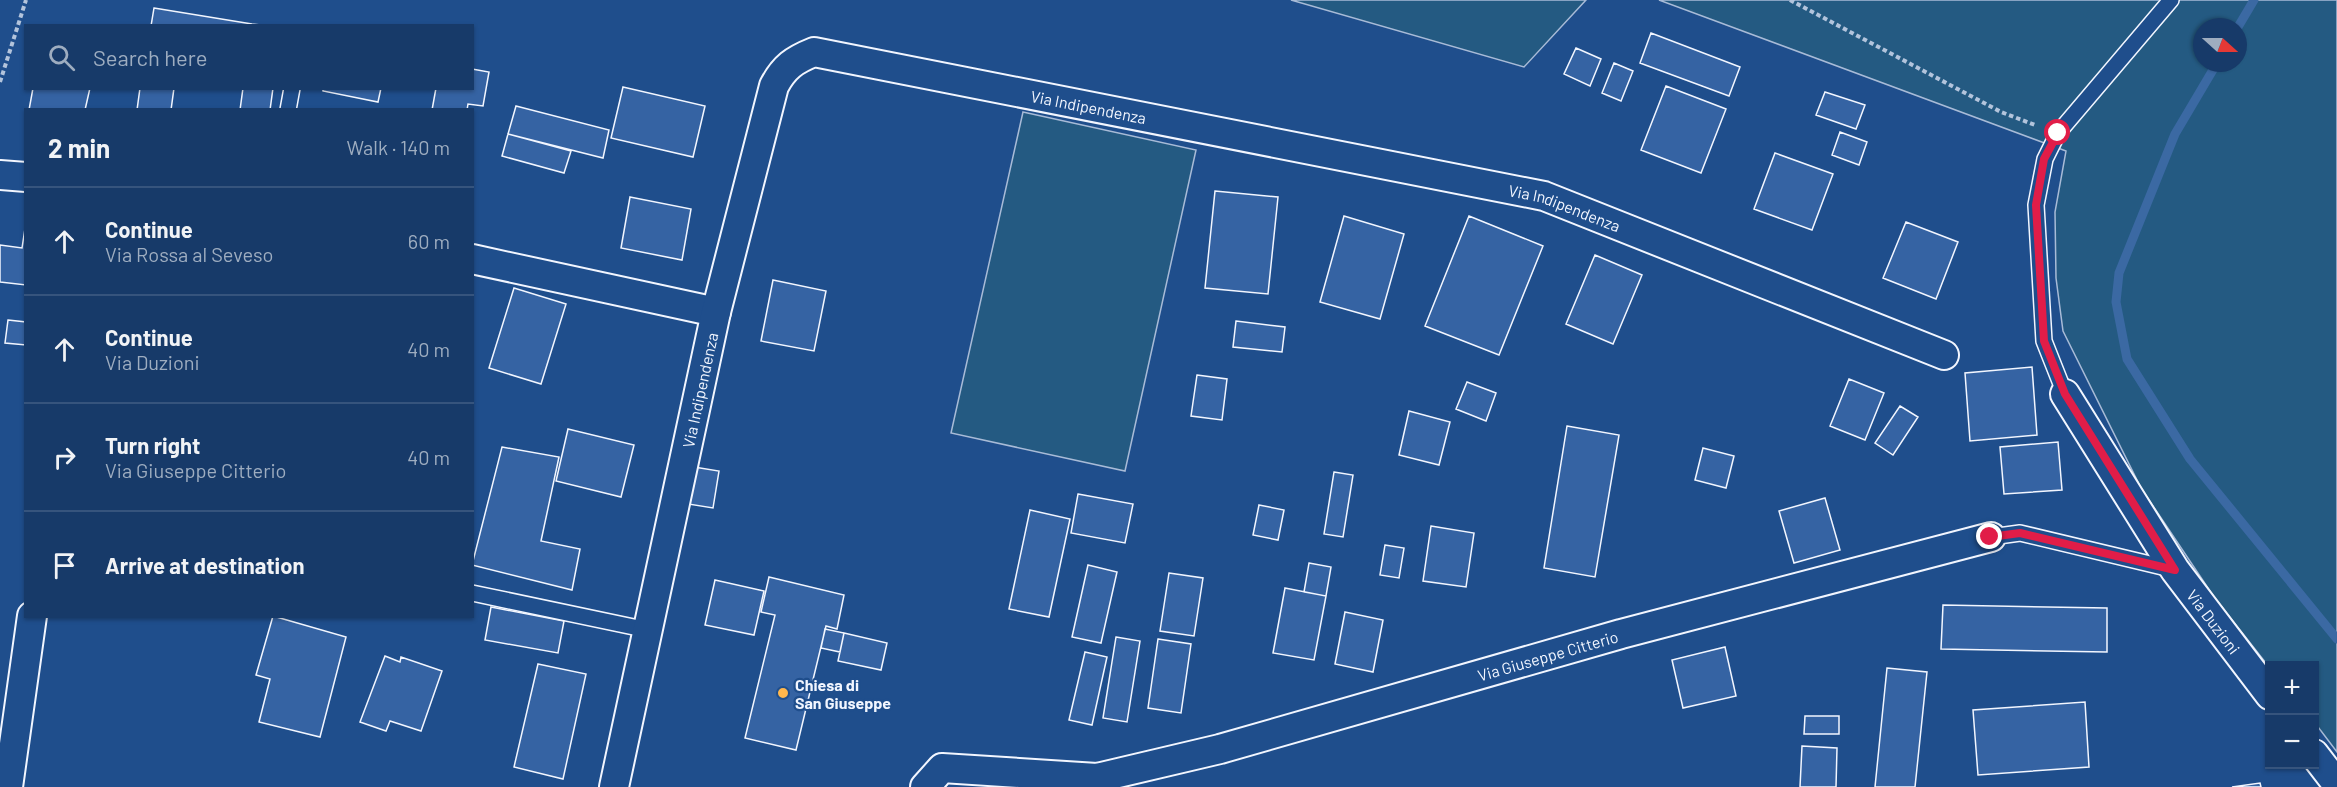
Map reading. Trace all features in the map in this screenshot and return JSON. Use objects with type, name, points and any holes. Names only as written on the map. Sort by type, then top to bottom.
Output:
[{"type":"street","name":"Via Indipendenza","points":[[614,787],[716,312],[774,86],[783,69],[795,60],[814,52],[1544,196],[1944,355]]},
{"type":"street","points":[[0,175],[24,177]]},
{"type":"street","points":[[474,259],[716,312]]},
{"type":"street","name":"Via Duzioni","points":[[2065,394],[2175,570],[2265,688]]},
{"type":"street","name":"Via Giuseppe Citterio","points":[[925,787],[942,768],[1097,778],[1220,749],[1621,634],[1990,537]]},
{"type":"street","points":[[8,787],[32,618]]},
{"type":"street","points":[[2319,761],[2337,784]]},
{"type":"lane","points":[[2065,394],[2044,341],[2036,205],[2044,159],[2058,133],[2171,0]]},
{"type":"lane","points":[[288,108],[292,90]]},
{"type":"lane","name":"Via Giuseppe Citterio","points":[[1990,537],[2020,533],[2175,570]]},
{"type":"lane","points":[[474,593],[648,630]]},
{"type":"path","points":[[0,82],[26,0]]},
{"type":"path","points":[[1790,0],[2001,112],[2058,133]]},
{"type":"shaded area","points":[[1291,0],[1586,0],[1524,67]]},
{"type":"shaded area","points":[[1659,0],[2337,0],[2337,752],[2319,728],[2319,661],[2265,662],[2214,597],[2141,488],[2063,331],[2056,278],[2055,212],[2066,151]]},
{"type":"shaded area","points":[[1023,112],[1196,150],[1125,471],[951,433]]},
{"type":"building","points":[[154,8],[252,24],[151,24]]},
{"type":"building","points":[[1651,33],[1740,67],[1729,96],[1640,63]]},
{"type":"building","points":[[1576,48],[1601,59],[1590,86],[1564,74]]},
{"type":"building","points":[[1614,63],[1633,71],[1621,101],[1602,93]]},
{"type":"building","points":[[474,69],[489,72],[483,106],[468,104],[467,108],[432,108],[436,90],[474,90]]},
{"type":"building","points":[[1666,86],[1726,109],[1701,173],[1641,150]]},
{"type":"building","points":[[623,87],[705,106],[693,157],[611,138]]},
{"type":"building","points":[[33,90],[90,90],[85,108],[29,108]]},
{"type":"building","points":[[140,90],[174,90],[171,108],[137,108]]},
{"type":"building","points":[[243,90],[273,90],[270,108],[240,108]]},
{"type":"building","points":[[323,90],[381,90],[378,102]]},
{"type":"building","points":[[1825,92],[1865,105],[1856,129],[1816,115]]},
{"type":"building","points":[[516,106],[609,130],[603,158],[508,134]]},
{"type":"building","points":[[1840,132],[1867,142],[1859,165],[1832,155]]},
{"type":"building","points":[[508,134],[571,151],[564,173],[502,156]]},
{"type":"building","points":[[1775,153],[1833,174],[1812,230],[1754,209]]},
{"type":"building","points":[[1215,191],[1278,197],[1268,294],[1205,288]]},
{"type":"building","points":[[630,197],[691,209],[682,260],[621,248]]},
{"type":"building","points":[[1344,216],[1404,234],[1380,319],[1320,302]]},
{"type":"building","points":[[1469,216],[1543,246],[1499,355],[1425,326]]},
{"type":"building","points":[[1906,222],[1958,242],[1936,299],[1883,278]]},
{"type":"building","points":[[24,235],[24,285],[0,282],[0,245],[22,248]]},
{"type":"building","points":[[1595,255],[1642,275],[1613,344],[1566,324]]},
{"type":"building","points":[[773,280],[826,291],[814,351],[761,341]]},
{"type":"building","points":[[514,288],[566,304],[541,384],[489,368]]},
{"type":"building","points":[[8,320],[24,322],[24,345],[5,343]]},
{"type":"building","points":[[1236,321],[1285,327],[1282,352],[1233,347]]},
{"type":"building","points":[[2032,367],[2037,435],[1970,441],[1965,373]]},
{"type":"building","points":[[1197,375],[1227,379],[1222,420],[1191,416]]},
{"type":"building","points":[[1849,379],[1884,393],[1865,440],[1830,426]]},
{"type":"building","points":[[1467,382],[1496,393],[1486,421],[1456,409]]},
{"type":"building","points":[[1900,406],[1918,417],[1893,455],[1875,443]]},
{"type":"building","points":[[1409,411],[1450,422],[1439,465],[1399,455]]},
{"type":"building","points":[[1567,426],[1619,435],[1595,577],[1544,568]]},
{"type":"building","points":[[568,429],[634,445],[621,497],[556,481]]},
{"type":"building","points":[[2058,442],[2062,490],[2004,494],[2000,447]]},
{"type":"building","points":[[502,447],[559,457],[541,541],[580,549],[572,590],[474,566],[474,557]]},
{"type":"building","points":[[1703,448],[1734,456],[1726,488],[1695,480]]},
{"type":"building","points":[[694,467],[719,471],[713,508],[688,504]]},
{"type":"building","points":[[1334,472],[1353,475],[1343,537],[1324,534]]},
{"type":"building","points":[[1078,494],[1133,504],[1125,543],[1071,533]]},
{"type":"building","points":[[1825,498],[1840,550],[1794,563],[1779,511]]},
{"type":"building","points":[[1259,505],[1284,510],[1278,540],[1253,535]]},
{"type":"building","points":[[1030,510],[1070,519],[1049,617],[1009,609]]},
{"type":"building","points":[[1431,526],[1474,533],[1466,587],[1423,581]]},
{"type":"building","points":[[1385,545],[1404,548],[1399,578],[1380,575]]},
{"type":"building","points":[[1309,563],[1331,567],[1326,596],[1304,592]]},
{"type":"building","points":[[1088,565],[1117,572],[1101,643],[1072,637]]},
{"type":"building","points":[[1169,573],[1203,578],[1194,636],[1160,631]]},
{"type":"building","name":"Chiesa di San Giuseppe","points":[[769,577],[844,595],[837,629],[826,626],[796,750],[745,738],[775,615],[761,612]]},
{"type":"building","points":[[715,580],[764,591],[754,635],[705,625]]},
{"type":"building","points":[[1285,588],[1326,596],[1314,660],[1273,653]]},
{"type":"building","points":[[1943,605],[2107,608],[2107,652],[1941,649]]},
{"type":"building","points":[[491,607],[564,621],[558,653],[485,640]]},
{"type":"building","points":[[1345,612],[1383,620],[1373,672],[1335,664]]},
{"type":"building","points":[[272,618],[280,618],[346,637],[320,737],[259,722],[270,679],[256,675]]},
{"type":"building","points":[[825,629],[844,633],[840,652],[821,648]]},
{"type":"building","points":[[844,633],[887,643],[881,670],[838,661]]},
{"type":"building","points":[[1116,637],[1140,641],[1127,722],[1103,718]]},
{"type":"building","points":[[1158,639],[1191,644],[1181,713],[1148,708]]},
{"type":"building","points":[[1725,647],[1736,696],[1683,708],[1672,660]]},
{"type":"building","points":[[1085,652],[1107,657],[1092,725],[1069,720]]},
{"type":"building","points":[[385,656],[400,662],[401,657],[442,671],[421,731],[390,721],[386,731],[360,722]]},
{"type":"building","points":[[538,664],[586,674],[563,779],[514,767]]},
{"type":"building","points":[[1887,668],[1927,672],[1915,787],[1875,787]]},
{"type":"building","points":[[2085,702],[2089,767],[1978,775],[1973,710]]},
{"type":"building","points":[[1805,716],[1839,716],[1839,734],[1804,734]]},
{"type":"building","points":[[1802,746],[1837,748],[1836,787],[1800,787]]},
{"type":"building","points":[[2260,783],[2261,787],[2232,787]]},
{"type":"waterway","points":[[2243,18],[2254,0]]},
{"type":"waterway","points":[[2212,72],[2175,134],[2119,273],[2116,302],[2127,359],[2190,459],[2337,639]]},
{"type":"place","name":"Chiesa di San Giuseppe","points":[[783,693]]},
{"type":"route","points":[[1990,537],[2020,533],[2175,570],[2065,394],[2044,341],[2036,205],[2044,159],[2058,133]]}]
